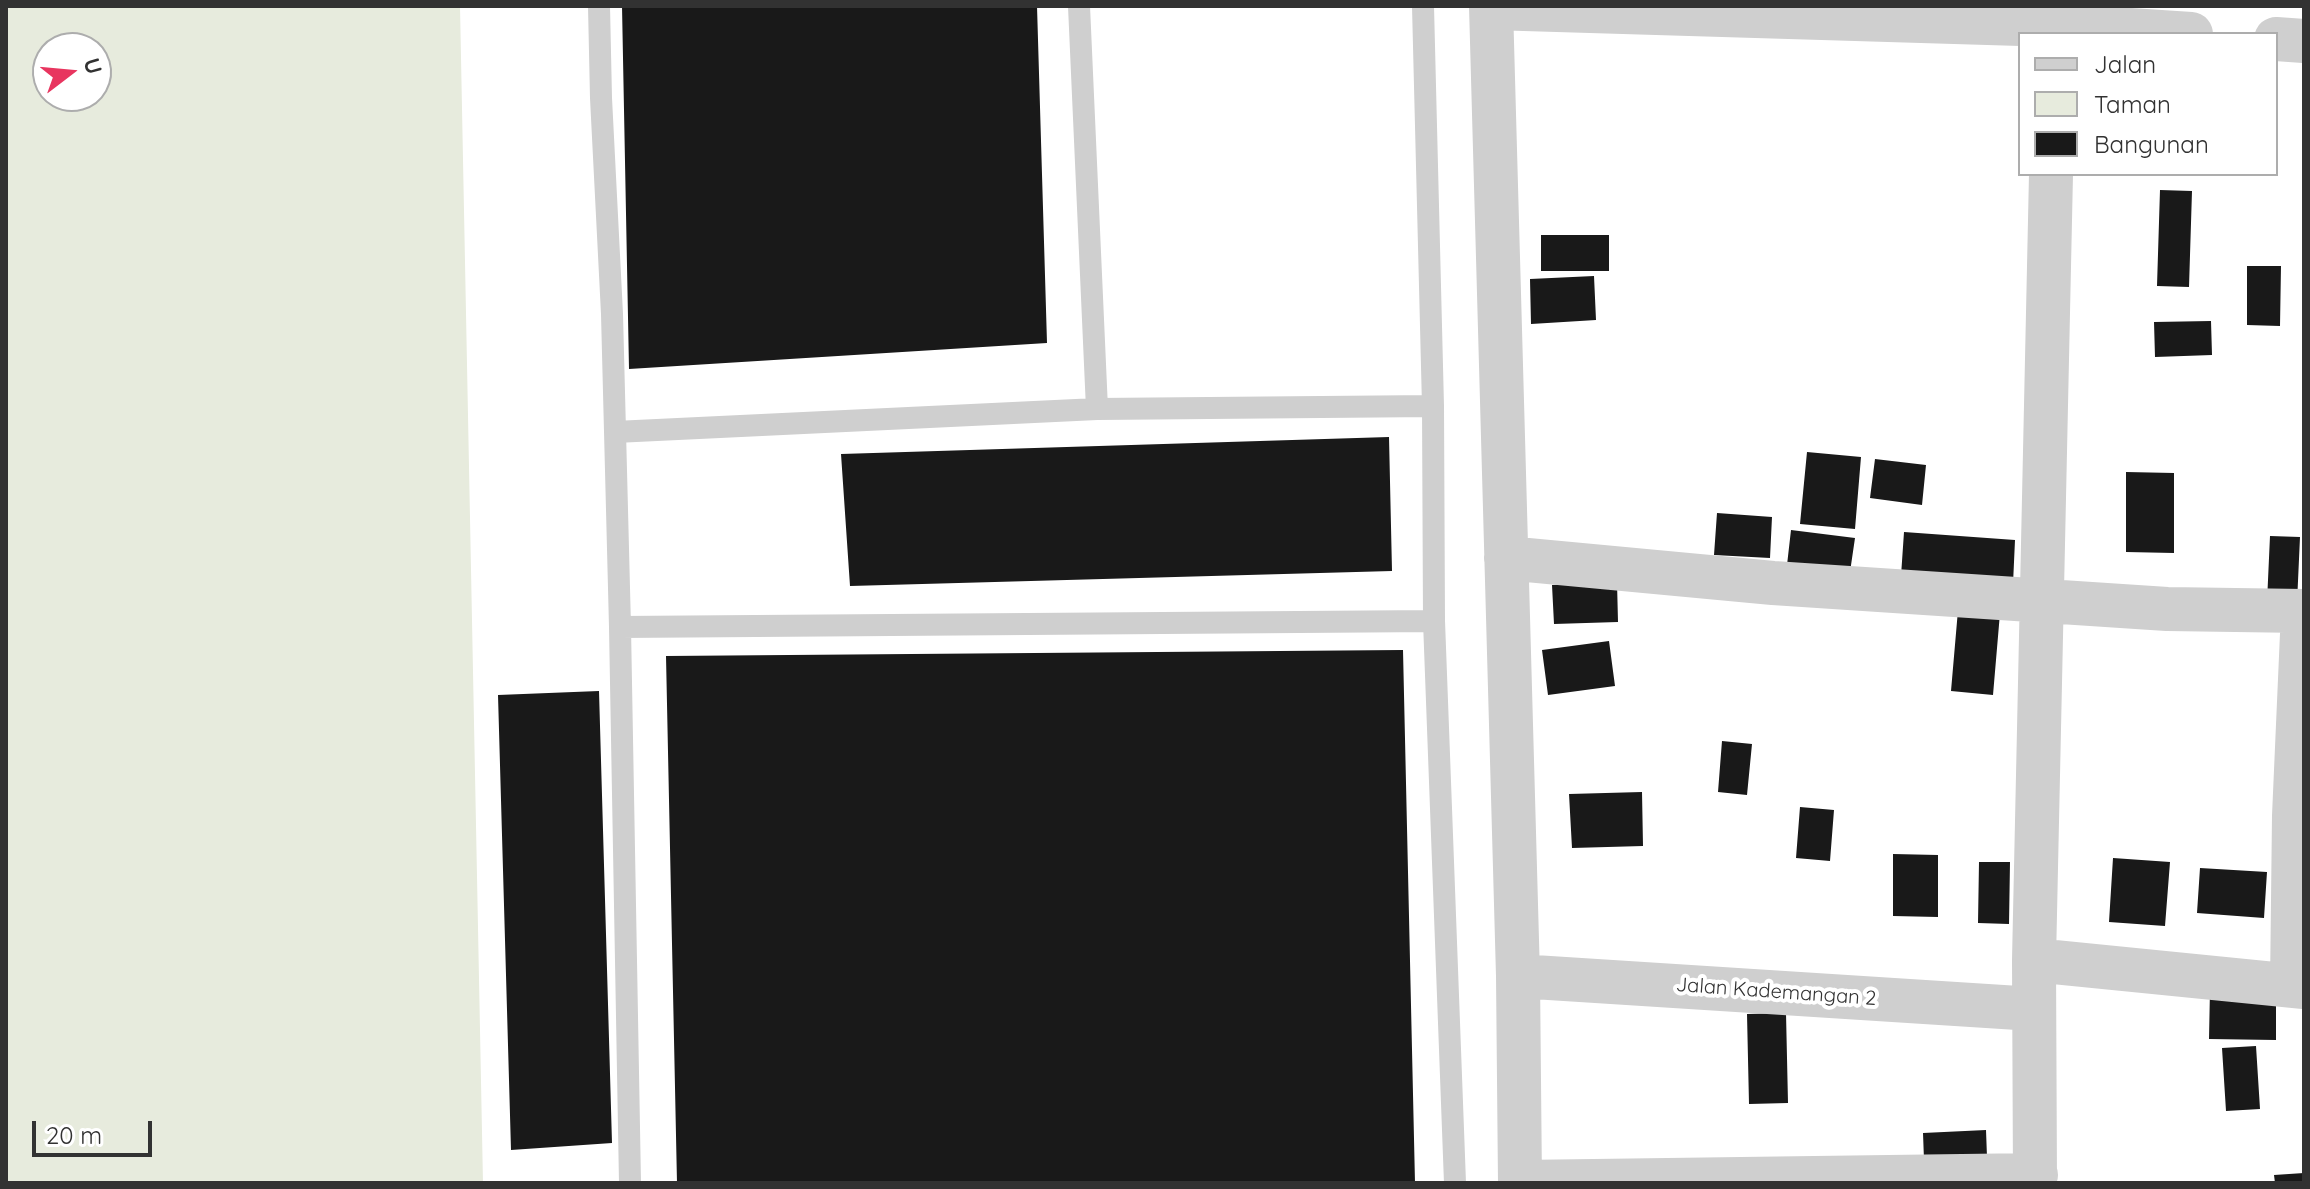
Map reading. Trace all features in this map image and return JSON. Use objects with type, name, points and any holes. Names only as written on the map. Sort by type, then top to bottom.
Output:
[{"type":"street","points":[[2051,176],[2034,960],[2036,1179],[1520,1183],[1518,976],[1491,7],[2055,22],[2168,32]]},
{"type":"street","points":[[2278,39],[2304,41]]},
{"type":"street","points":[[1506,558],[1773,583],[2167,609],[2304,611],[2294,816],[2298,986],[2034,960]]},
{"type":"street","name":"Jalan Kademangan 2","points":[[1518,976],[2034,1009]]},
{"type":"lane","points":[[599,6],[615,432],[630,1183]]},
{"type":"lane","points":[[1079,6],[1097,409]]},
{"type":"lane","points":[[1423,6],[1433,406],[1434,621],[1455,1183]]},
{"type":"lane","points":[[615,432],[1097,409],[1433,406]]},
{"type":"lane","points":[[620,627],[1434,621]]},
{"type":"green space","points":[[6,6],[460,6],[483,1183],[6,1183]]},
{"type":"building","points":[[622,6],[1037,6],[1047,343],[629,369]]},
{"type":"building","points":[[2160,190],[2192,191],[2189,287],[2157,286]]},
{"type":"building","points":[[1541,235],[1609,235],[1609,271],[1541,271]]},
{"type":"building","points":[[2247,266],[2281,266],[2280,326],[2247,325]]},
{"type":"building","points":[[1594,276],[1596,320],[1531,324],[1530,279]]},
{"type":"building","points":[[2211,321],[2212,355],[2155,357],[2154,322]]},
{"type":"building","points":[[1389,437],[1392,571],[850,586],[841,454]]},
{"type":"building","points":[[1807,452],[1861,457],[1855,529],[1800,524]]},
{"type":"building","points":[[1875,459],[1926,465],[1922,505],[1870,498]]},
{"type":"building","points":[[2126,472],[2174,473],[2174,553],[2126,552]]},
{"type":"building","points":[[1717,513],[1772,517],[1770,558],[1714,555]]},
{"type":"building","points":[[1791,530],[1855,538],[1850,572],[1787,565]]},
{"type":"building","points":[[1904,532],[2015,540],[2013,584],[1901,576]]},
{"type":"building","points":[[2270,536],[2300,537],[2297,603],[2267,602]]},
{"type":"building","points":[[1617,582],[1618,622],[1554,624],[1552,585]]},
{"type":"building","points":[[1958,610],[2000,613],[1993,695],[1951,691]]},
{"type":"building","points":[[1609,641],[1615,686],[1548,695],[1542,650]]},
{"type":"building","points":[[1403,650],[1415,1183],[677,1183],[666,656]]},
{"type":"building","points":[[599,691],[612,1143],[511,1150],[498,695]]},
{"type":"building","points":[[1722,741],[1752,744],[1747,795],[1718,792]]},
{"type":"building","points":[[1642,792],[1643,846],[1572,848],[1569,794]]},
{"type":"building","points":[[1800,807],[1834,810],[1830,861],[1796,858]]},
{"type":"building","points":[[1893,854],[1938,855],[1938,917],[1893,916]]},
{"type":"building","points":[[2113,858],[2170,862],[2165,926],[2109,922]]},
{"type":"building","points":[[1979,862],[2010,862],[2009,924],[1978,923]]},
{"type":"building","points":[[2200,868],[2267,872],[2264,918],[2197,913]]},
{"type":"building","points":[[2210,989],[2276,990],[2276,1040],[2209,1039]]},
{"type":"building","points":[[1786,1013],[1788,1103],[1749,1104],[1747,1014]]},
{"type":"building","points":[[2256,1046],[2260,1109],[2226,1111],[2222,1048]]},
{"type":"building","points":[[1986,1130],[1987,1157],[1924,1160],[1923,1133]]},
{"type":"building","points":[[2304,1173],[2304,1183],[2275,1183],[2274,1175]]}]
